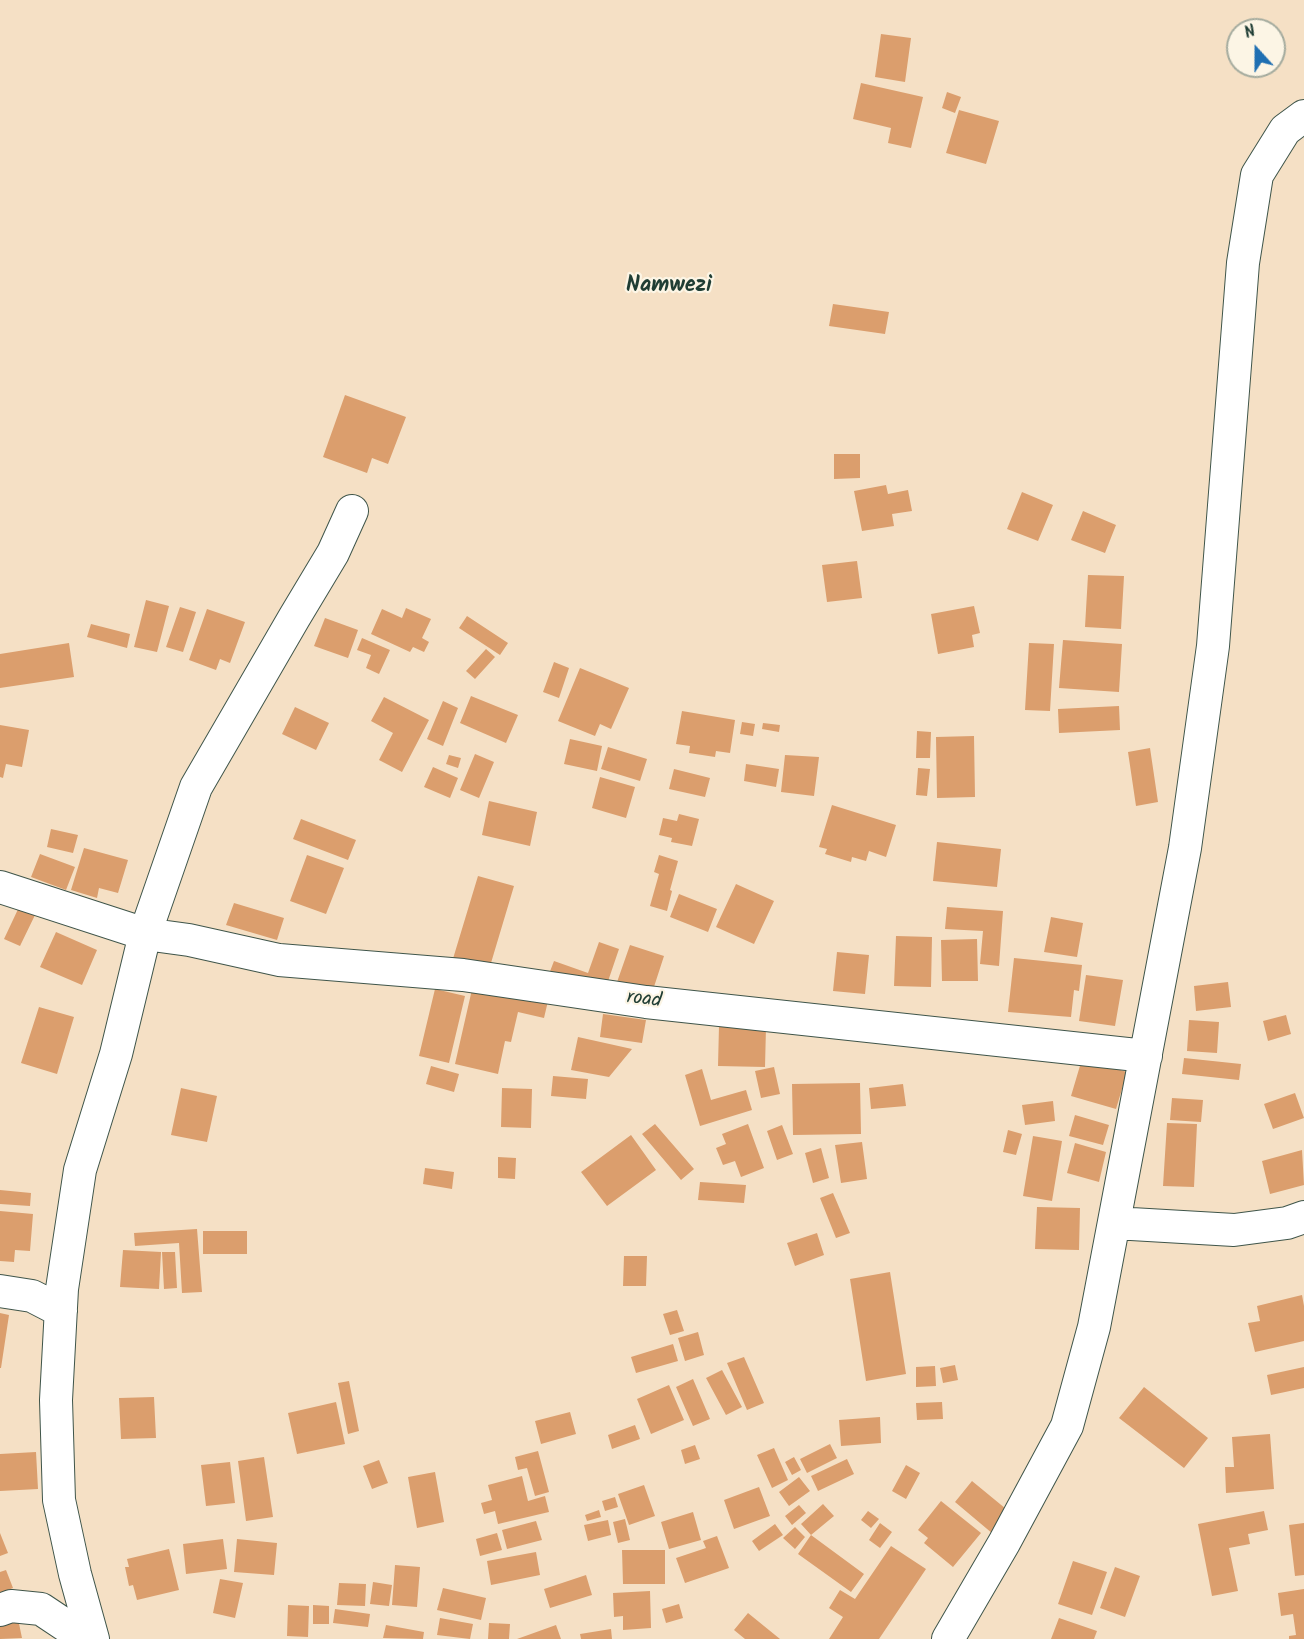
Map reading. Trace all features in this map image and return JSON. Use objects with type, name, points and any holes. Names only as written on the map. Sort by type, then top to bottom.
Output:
[{"type":"street","points":[[948,1639],[1004,1543],[1067,1426],[1094,1327],[1185,848],[1213,646],[1243,263],[1257,175],[1285,130],[1304,116]]},
{"type":"street","points":[[93,1639],[75,1574],[59,1500],[56,1400],[62,1289],[80,1170],[116,1054],[145,934],[196,787],[333,553],[352,511]]},
{"type":"street","name":"road","points":[[0,887],[145,934],[189,940],[279,960],[463,975],[646,1002],[1146,1056]]},
{"type":"street","points":[[1114,1223],[1234,1230],[1287,1223],[1304,1217]]},
{"type":"street","points":[[0,1291],[32,1296],[61,1311]]},
{"type":"street","points":[[0,1610],[11,1606],[41,1609],[86,1639]]},
{"type":"building","points":[[881,34],[911,38],[905,82],[875,77]]},
{"type":"building","points":[[861,83],[923,97],[911,148],[888,143],[891,128],[853,119]]},
{"type":"building","points":[[947,92],[961,97],[955,113],[942,108]]},
{"type":"building","points":[[959,110],[999,121],[986,164],[946,153]]},
{"type":"building","points":[[833,304],[889,312],[885,334],[829,326]]},
{"type":"building","points":[[345,395],[406,417],[388,464],[372,458],[367,473],[323,457]]},
{"type":"building","points":[[834,454],[860,454],[860,478],[834,479]]},
{"type":"building","points":[[886,485],[888,494],[908,490],[912,511],[892,514],[894,526],[862,531],[854,491]]},
{"type":"building","points":[[1022,492],[1053,505],[1038,541],[1007,529]]},
{"type":"building","points":[[1083,511],[1116,525],[1105,553],[1071,540]]},
{"type":"building","points":[[857,561],[862,598],[827,602],[822,565]]},
{"type":"building","points":[[1088,575],[1124,576],[1121,629],[1085,627]]},
{"type":"building","points":[[146,600],[169,606],[157,652],[134,647]]},
{"type":"building","points":[[974,606],[980,633],[972,635],[974,647],[938,654],[931,614]]},
{"type":"building","points":[[180,607],[196,612],[183,652],[166,647]]},
{"type":"building","points":[[406,608],[431,619],[422,638],[429,642],[424,652],[413,647],[410,652],[371,634],[382,609],[402,618]]},
{"type":"building","points":[[207,609],[245,622],[230,663],[220,659],[216,670],[189,660]]},
{"type":"building","points":[[467,616],[508,643],[500,655],[459,628]]},
{"type":"building","points":[[325,618],[358,630],[348,658],[314,646]]},
{"type":"building","points":[[91,624],[130,634],[127,648],[87,637]]},
{"type":"building","points":[[362,638],[390,650],[379,674],[366,668],[371,655],[357,650]]},
{"type":"building","points":[[1063,640],[1122,644],[1119,692],[1059,688]]},
{"type":"building","points":[[69,643],[74,677],[0,688],[0,654]]},
{"type":"building","points":[[1029,643],[1054,644],[1050,711],[1025,710]]},
{"type":"building","points":[[486,649],[495,657],[475,679],[466,671]]},
{"type":"building","points":[[554,662],[569,668],[559,698],[543,692]]},
{"type":"building","points":[[580,668],[629,688],[611,729],[600,724],[595,736],[558,721]]},
{"type":"building","points":[[471,696],[518,715],[506,743],[460,723]]},
{"type":"building","points":[[384,697],[429,720],[402,772],[379,760],[393,733],[371,721]]},
{"type":"building","points":[[443,701],[458,708],[443,746],[427,739]]},
{"type":"building","points":[[1119,706],[1120,730],[1059,733],[1058,709]]},
{"type":"building","points":[[295,707],[329,723],[316,750],[282,734]]},
{"type":"building","points":[[682,711],[735,720],[730,753],[716,751],[715,757],[689,753],[690,746],[676,744]]},
{"type":"building","points":[[742,722],[755,724],[753,736],[740,734]]},
{"type":"building","points":[[763,723],[780,725],[779,732],[762,729]]},
{"type":"building","points":[[0,725],[29,730],[22,767],[6,764],[3,778],[0,777]]},
{"type":"building","points":[[917,731],[931,732],[930,758],[916,758]]},
{"type":"building","points":[[974,736],[975,797],[937,798],[936,737]]},
{"type":"building","points":[[570,739],[602,746],[597,771],[564,764]]},
{"type":"building","points":[[608,747],[647,759],[640,781],[601,769]]},
{"type":"building","points":[[1150,748],[1158,802],[1136,806],[1128,752]]},
{"type":"building","points":[[475,754],[494,762],[479,798],[460,790]]},
{"type":"building","points":[[449,755],[461,758],[458,768],[446,764]]},
{"type":"building","points":[[785,755],[819,757],[814,796],[781,792]]},
{"type":"building","points":[[746,764],[779,769],[776,787],[744,781]]},
{"type":"building","points":[[433,767],[458,778],[450,798],[424,787]]},
{"type":"building","points":[[918,768],[930,769],[927,796],[916,795]]},
{"type":"building","points":[[674,769],[710,778],[705,797],[669,789]]},
{"type":"building","points":[[600,777],[635,787],[626,818],[592,808]]},
{"type":"building","points":[[489,801],[537,812],[530,846],[482,835]]},
{"type":"building","points":[[832,805],[896,825],[886,857],[869,851],[866,861],[852,857],[851,862],[825,854],[827,849],[819,847]]},
{"type":"building","points":[[679,814],[699,819],[692,846],[671,842],[672,838],[659,835],[663,818],[677,821]]},
{"type":"building","points":[[301,819],[356,840],[348,860],[293,839]]},
{"type":"building","points":[[51,829],[78,835],[73,853],[47,847]]},
{"type":"building","points":[[937,842],[1001,849],[997,887],[933,881]]},
{"type":"building","points":[[84,848],[128,860],[118,893],[99,888],[97,898],[71,890]]},
{"type":"building","points":[[40,854],[75,867],[66,890],[31,877]]},
{"type":"building","points":[[307,855],[344,868],[326,914],[290,901]]},
{"type":"building","points":[[659,855],[678,861],[667,911],[650,906],[659,874],[654,872]]},
{"type":"building","points":[[478,876],[514,886],[488,973],[452,962]]},
{"type":"building","points":[[736,884],[774,901],[754,944],[716,927]]},
{"type":"building","points":[[679,894],[717,909],[708,932],[670,917]]},
{"type":"building","points":[[234,903],[284,918],[277,940],[226,925]]},
{"type":"building","points":[[20,905],[36,913],[20,946],[4,939]]},
{"type":"building","points":[[947,907],[1003,911],[999,966],[980,964],[983,931],[945,929]]},
{"type":"building","points":[[1051,917],[1083,923],[1077,957],[1044,952]]},
{"type":"building","points":[[56,932],[97,950],[82,985],[40,967]]},
{"type":"building","points":[[896,936],[932,937],[931,987],[894,986]]},
{"type":"building","points":[[977,939],[978,981],[942,981],[941,940]]},
{"type":"building","points":[[599,942],[619,949],[604,993],[549,974],[554,961],[588,973]]},
{"type":"building","points":[[630,945],[664,956],[651,996],[616,985]]},
{"type":"building","points":[[837,952],[869,955],[865,994],[833,991]]},
{"type":"building","points":[[1014,958],[1082,965],[1079,991],[1074,990],[1071,1017],[1008,1012]]},
{"type":"building","points":[[1086,975],[1123,980],[1115,1026],[1079,1021]]},
{"type":"building","points":[[1228,982],[1231,1007],[1196,1011],[1194,986]]},
{"type":"building","points":[[473,985],[548,1001],[544,1018],[518,1012],[511,1042],[505,1041],[498,1074],[455,1064]]},
{"type":"building","points":[[435,989],[465,996],[449,1063],[419,1056]]},
{"type":"building","points":[[39,1007],[74,1017],[57,1074],[21,1063]]},
{"type":"building","points":[[603,1014],[646,1020],[642,1043],[600,1037]]},
{"type":"building","points":[[1286,1015],[1291,1034],[1268,1041],[1263,1021]]},
{"type":"building","points":[[1189,1020],[1219,1022],[1217,1053],[1187,1051]]},
{"type":"building","points":[[719,1026],[766,1027],[765,1067],[718,1066]]},
{"type":"building","points":[[578,1037],[632,1049],[609,1077],[571,1070]]},
{"type":"building","points":[[1184,1058],[1241,1064],[1239,1080],[1182,1074]]},
{"type":"building","points":[[1082,1059],[1127,1072],[1116,1109],[1071,1096]]},
{"type":"building","points":[[431,1066],[459,1074],[454,1092],[426,1084]]},
{"type":"building","points":[[774,1067],[780,1094],[761,1098],[755,1071]]},
{"type":"building","points":[[702,1069],[711,1100],[746,1090],[752,1110],[700,1126],[685,1075]]},
{"type":"building","points":[[553,1076],[588,1079],[586,1099],[551,1096]]},
{"type":"building","points":[[860,1083],[861,1134],[793,1135],[792,1084]]},
{"type":"building","points":[[903,1084],[906,1106],[871,1109],[869,1088]]},
{"type":"building","points":[[181,1088],[217,1096],[207,1142],[171,1135]]},
{"type":"building","points":[[502,1088],[532,1089],[531,1128],[501,1127]]},
{"type":"building","points":[[1295,1093],[1304,1118],[1273,1129],[1264,1104]]},
{"type":"building","points":[[1172,1098],[1203,1100],[1201,1122],[1170,1120]]},
{"type":"building","points":[[1053,1101],[1055,1121],[1025,1125],[1022,1105]]},
{"type":"building","points":[[1075,1115],[1109,1125],[1103,1145],[1069,1136]]},
{"type":"building","points":[[1167,1123],[1197,1124],[1194,1187],[1163,1186]]},
{"type":"building","points":[[655,1124],[694,1169],[681,1180],[642,1134]]},
{"type":"building","points":[[748,1124],[764,1168],[741,1177],[735,1161],[723,1165],[716,1148],[726,1144],[722,1134]]},
{"type":"building","points":[[782,1125],[793,1154],[777,1160],[767,1131]]},
{"type":"building","points":[[1008,1130],[1022,1134],[1016,1155],[1003,1152]]},
{"type":"building","points":[[631,1135],[656,1170],[607,1206],[581,1172]]},
{"type":"building","points":[[1033,1136],[1062,1141],[1052,1201],[1023,1196]]},
{"type":"building","points":[[862,1142],[867,1179],[841,1183],[835,1145]]},
{"type":"building","points":[[1075,1143],[1106,1152],[1099,1182],[1067,1173]]},
{"type":"building","points":[[821,1148],[829,1178],[813,1183],[805,1153]]},
{"type":"building","points":[[1302,1150],[1304,1185],[1270,1194],[1262,1161]]},
{"type":"building","points":[[498,1157],[516,1158],[515,1179],[498,1178]]},
{"type":"building","points":[[425,1168],[454,1172],[452,1189],[423,1184]]},
{"type":"building","points":[[700,1182],[746,1185],[744,1203],[698,1200]]},
{"type":"building","points":[[0,1190],[31,1193],[30,1206],[0,1204]]},
{"type":"building","points":[[833,1193],[850,1233],[836,1238],[820,1198]]},
{"type":"building","points":[[1037,1207],[1080,1208],[1079,1250],[1035,1249]]},
{"type":"building","points":[[0,1211],[33,1214],[30,1251],[15,1250],[14,1262],[0,1261]]},
{"type":"building","points":[[197,1229],[202,1292],[182,1293],[179,1243],[135,1246],[134,1233]]},
{"type":"building","points":[[203,1231],[247,1231],[247,1254],[203,1254]]},
{"type":"building","points":[[817,1233],[824,1255],[795,1266],[787,1243]]},
{"type":"building","points":[[123,1250],[161,1252],[159,1289],[120,1287]]},
{"type":"building","points":[[162,1252],[175,1252],[177,1288],[164,1289]]},
{"type":"building","points":[[624,1256],[647,1256],[646,1286],[623,1286]]},
{"type":"building","points":[[890,1272],[906,1374],[866,1381],[850,1279]]},
{"type":"building","points":[[1302,1295],[1304,1341],[1255,1352],[1248,1323],[1260,1321],[1257,1306]]},
{"type":"building","points":[[677,1310],[684,1331],[670,1335],[663,1314]]},
{"type":"building","points":[[0,1313],[9,1315],[1,1368],[0,1368]]},
{"type":"building","points":[[698,1332],[704,1355],[685,1361],[678,1338]]},
{"type":"building","points":[[673,1344],[678,1361],[636,1373],[631,1357]]},
{"type":"building","points":[[744,1357],[764,1403],[747,1410],[727,1363]]},
{"type":"building","points":[[955,1365],[958,1380],[943,1383],[940,1368]]},
{"type":"building","points":[[935,1366],[936,1386],[916,1387],[916,1367]]},
{"type":"building","points":[[1304,1367],[1304,1388],[1271,1395],[1267,1375]]},
{"type":"building","points":[[722,1370],[742,1407],[726,1415],[706,1378]]},
{"type":"building","points":[[693,1379],[710,1419],[693,1426],[676,1387]]},
{"type":"building","points":[[349,1381],[359,1431],[348,1434],[338,1383]]},
{"type":"building","points":[[669,1385],[684,1420],[651,1434],[637,1399]]},
{"type":"building","points":[[1144,1387],[1208,1438],[1184,1468],[1119,1418]]},
{"type":"building","points":[[154,1397],[156,1438],[121,1439],[119,1398]]},
{"type":"building","points":[[336,1402],[345,1444],[297,1454],[288,1413]]},
{"type":"building","points":[[942,1402],[943,1419],[917,1420],[916,1403]]},
{"type":"building","points":[[570,1412],[576,1434],[541,1444],[535,1421]]},
{"type":"building","points":[[880,1417],[881,1443],[841,1446],[839,1420]]},
{"type":"building","points":[[635,1425],[640,1439],[612,1449],[608,1435]]},
{"type":"building","points":[[1270,1434],[1274,1489],[1226,1493],[1225,1467],[1234,1467],[1232,1437]]},
{"type":"building","points":[[830,1444],[837,1458],[807,1473],[800,1459]]},
{"type":"building","points":[[695,1445],[700,1459],[685,1464],[681,1450]]},
{"type":"building","points":[[774,1448],[788,1480],[772,1488],[757,1455]]},
{"type":"building","points":[[538,1451],[549,1492],[535,1496],[527,1468],[518,1470],[515,1457]]},
{"type":"building","points":[[36,1452],[38,1489],[0,1491],[0,1454]]},
{"type":"building","points":[[264,1457],[273,1517],[246,1521],[238,1461]]},
{"type":"building","points":[[794,1457],[801,1470],[792,1475],[785,1462]]},
{"type":"building","points":[[847,1459],[854,1474],[818,1491],[811,1476]]},
{"type":"building","points":[[379,1460],[388,1483],[372,1489],[363,1466]]},
{"type":"building","points":[[230,1462],[235,1503],[206,1506],[201,1465]]},
{"type":"building","points":[[906,1465],[920,1473],[906,1499],[892,1491]]},
{"type":"building","points":[[435,1472],[444,1522],[417,1528],[408,1477]]},
{"type":"building","points":[[522,1476],[528,1501],[545,1496],[549,1512],[498,1524],[495,1511],[484,1514],[481,1503],[492,1500],[488,1485]]},
{"type":"building","points":[[799,1477],[810,1491],[789,1506],[779,1492]]},
{"type":"building","points":[[972,1481],[1017,1518],[999,1539],[955,1502]]},
{"type":"building","points":[[644,1485],[655,1516],[629,1525],[618,1494]]},
{"type":"building","points":[[759,1487],[770,1516],[734,1529],[724,1500]]},
{"type":"building","points":[[615,1497],[618,1507],[605,1511],[602,1501]]},
{"type":"building","points":[[941,1501],[981,1533],[953,1567],[924,1543],[928,1538],[918,1530]]},
{"type":"building","points":[[823,1504],[834,1516],[811,1535],[801,1524]]},
{"type":"building","points":[[799,1505],[806,1513],[792,1525],[785,1516]]},
{"type":"building","points":[[599,1510],[601,1517],[587,1521],[585,1515]]},
{"type":"building","points":[[868,1511],[879,1519],[871,1528],[861,1520]]},
{"type":"building","points":[[1264,1511],[1268,1530],[1248,1534],[1250,1544],[1229,1548],[1238,1591],[1212,1596],[1198,1524]]},
{"type":"building","points":[[693,1512],[701,1540],[669,1549],[661,1522]]},
{"type":"building","points":[[625,1519],[630,1540],[618,1543],[613,1522]]},
{"type":"building","points":[[608,1520],[611,1535],[588,1541],[584,1525]]},
{"type":"building","points":[[536,1521],[542,1540],[507,1549],[502,1530]]},
{"type":"building","points":[[880,1523],[892,1532],[880,1548],[869,1540]]},
{"type":"building","points":[[1304,1523],[1304,1575],[1295,1576],[1289,1525]]},
{"type":"building","points":[[775,1524],[783,1535],[759,1551],[752,1541]]},
{"type":"building","points":[[795,1527],[805,1537],[795,1549],[783,1538]]},
{"type":"building","points":[[0,1533],[8,1553],[0,1556]]},
{"type":"building","points":[[497,1533],[502,1550],[480,1556],[476,1539]]},
{"type":"building","points":[[811,1535],[864,1574],[851,1592],[798,1554]]},
{"type":"building","points":[[717,1536],[729,1568],[685,1583],[676,1558],[706,1548],[703,1541]]},
{"type":"building","points":[[223,1539],[227,1569],[186,1574],[183,1544]]},
{"type":"building","points":[[237,1539],[277,1543],[274,1575],[234,1572]]},
{"type":"building","points":[[891,1546],[926,1569],[879,1639],[829,1639],[843,1617],[829,1608],[840,1590],[855,1599]]},
{"type":"building","points":[[169,1549],[179,1590],[137,1600],[133,1585],[129,1586],[125,1567],[129,1567],[127,1559]]},
{"type":"building","points":[[622,1550],[665,1550],[665,1584],[623,1584]]},
{"type":"building","points":[[536,1552],[540,1575],[491,1585],[487,1561]]},
{"type":"building","points":[[1073,1561],[1107,1572],[1092,1615],[1058,1604]]},
{"type":"building","points":[[395,1565],[420,1567],[417,1607],[392,1605]]},
{"type":"building","points":[[1115,1567],[1140,1576],[1125,1617],[1100,1608]]},
{"type":"building","points":[[6,1570],[13,1588],[0,1593],[0,1572]]},
{"type":"building","points":[[586,1575],[592,1595],[550,1608],[544,1589]]},
{"type":"building","points":[[220,1579],[243,1583],[235,1618],[213,1613]]},
{"type":"building","points":[[373,1582],[392,1585],[389,1606],[370,1604]]},
{"type":"building","points":[[339,1583],[366,1584],[365,1606],[337,1605]]},
{"type":"building","points":[[443,1588],[486,1598],[481,1620],[437,1610]]},
{"type":"building","points":[[1304,1589],[1304,1639],[1289,1639],[1289,1636],[1296,1635],[1293,1614],[1281,1616],[1278,1593]]},
{"type":"building","points":[[650,1591],[651,1628],[623,1630],[623,1616],[614,1617],[613,1593]]},
{"type":"building","points":[[679,1604],[683,1618],[666,1623],[662,1609]]},
{"type":"building","points":[[288,1605],[309,1606],[308,1637],[287,1636]]},
{"type":"building","points":[[313,1605],[329,1606],[329,1624],[313,1624]]},
{"type":"building","points":[[335,1609],[370,1614],[368,1627],[333,1623]]},
{"type":"building","points":[[748,1613],[780,1639],[745,1639],[734,1630]]},
{"type":"building","points":[[17,1614],[22,1638],[0,1639],[0,1617]]},
{"type":"building","points":[[440,1618],[473,1624],[470,1639],[437,1635]]},
{"type":"building","points":[[1059,1618],[1097,1631],[1094,1639],[1051,1639]]},
{"type":"building","points":[[489,1623],[510,1624],[509,1639],[488,1639]]},
{"type":"building","points":[[386,1625],[424,1632],[423,1639],[383,1638]]},
{"type":"building","points":[[556,1625],[561,1639],[517,1639]]},
{"type":"building","points":[[611,1629],[612,1639],[581,1639],[580,1634]]},
{"type":"district","name":"Namwezi","points":[[669,287]]}]
